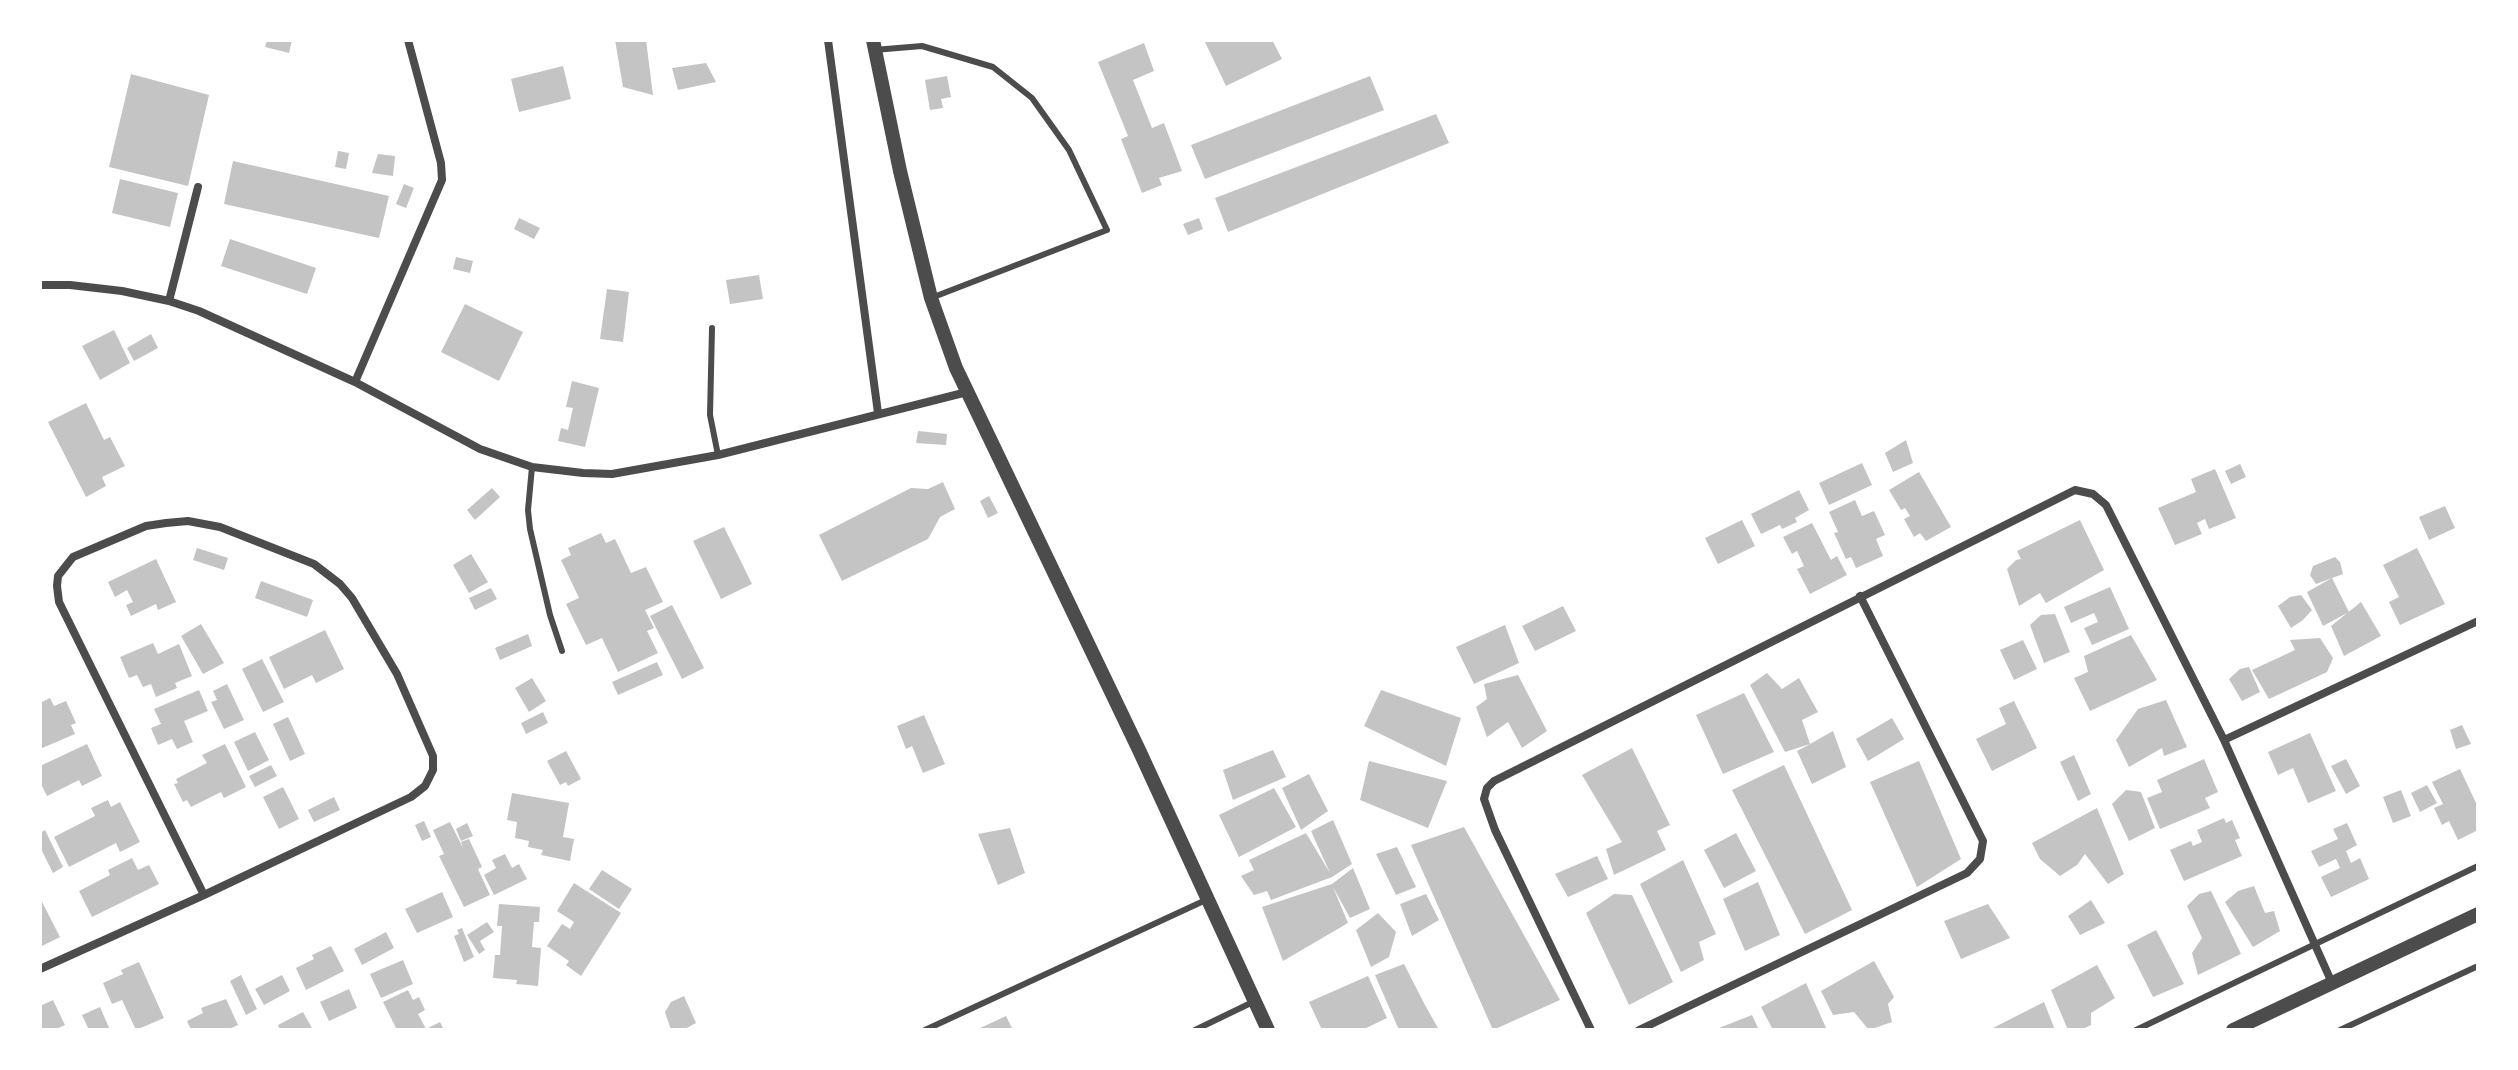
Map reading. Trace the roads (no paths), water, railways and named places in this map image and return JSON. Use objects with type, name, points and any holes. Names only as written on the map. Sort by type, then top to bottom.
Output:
[{"type":"street","points":[[355,382],[442,180],[441,163],[408,40]]},
{"type":"street","points":[[828,40],[878,413]]},
{"type":"street","points":[[873,45],[931,298],[967,392],[1268,1030]]},
{"type":"street","points":[[169,301],[198,187]]},
{"type":"street","points":[[40,285],[122,291],[199,311],[355,382],[480,449],[532,467],[612,474],[718,455],[967,392]]},
{"type":"street","points":[[1591,1030],[1495,830],[1484,799],[1487,788],[1494,781],[2075,490],[2093,494],[2106,505],[2224,740],[2332,983]]},
{"type":"street","points":[[40,969],[204,895],[411,797],[425,786],[433,770],[433,756],[397,674],[352,598],[340,584],[314,564],[220,527],[188,521],[146,526],[73,557],[58,576],[57,586],[59,602],[204,895]]},
{"type":"street","points":[[1639,1030],[1967,873],[1980,859],[1983,841],[1860,596]]},
{"type":"street","points":[[2224,740],[2478,621]]},
{"type":"street","points":[[2233,1030],[2478,914]]},
{"type":"lane","points":[[873,45],[922,46],[993,67],[1023,90],[1069,150],[1107,230],[931,298]]},
{"type":"lane","points":[[712,328],[710,415],[718,455]]},
{"type":"lane","points":[[532,467],[528,510],[530,529],[550,615],[562,651]]},
{"type":"lane","points":[[2136,1030],[2478,866]]},
{"type":"lane","points":[[925,1030],[1208,899]]},
{"type":"lane","points":[[2340,1030],[2478,966]]},
{"type":"lane","points":[[1195,1030],[1255,1001]]}]
